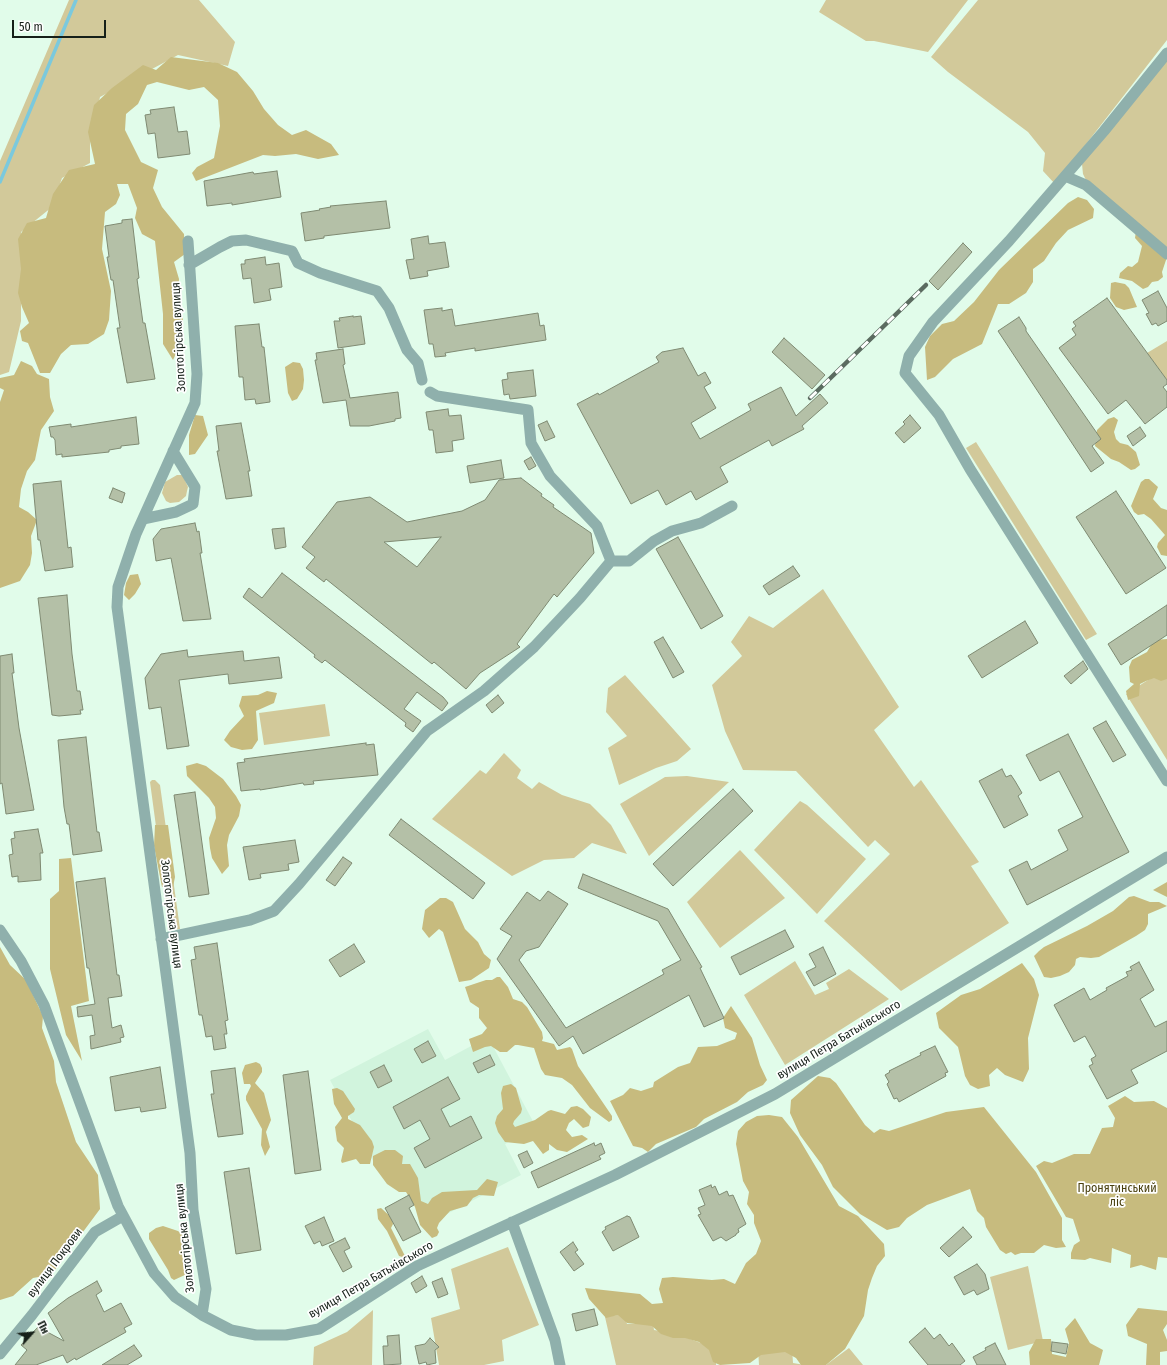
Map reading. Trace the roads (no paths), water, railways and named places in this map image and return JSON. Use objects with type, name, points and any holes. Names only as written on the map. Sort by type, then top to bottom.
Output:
[{"type":"street","points":[[1167,53],[1066,176],[1009,241],[933,322],[909,356],[905,373],[939,415],[970,468],[1167,781]]},
{"type":"street","points":[[1066,176],[1086,185],[1167,254]]},
{"type":"street","points":[[189,265],[224,245],[246,240],[292,250],[298,263],[312,270],[377,290],[389,308],[407,350],[418,363],[422,380]]},
{"type":"street","name":"Золотогірська вулиця","points":[[188,241],[197,374],[195,403],[143,520],[118,587],[117,607],[190,1153],[192,1210],[206,1289],[202,1315]]},
{"type":"street","points":[[430,392],[444,397],[528,410],[531,443],[550,476],[596,526],[611,561]]},
{"type":"street","points":[[143,520],[176,512],[193,504],[195,487],[173,452]]},
{"type":"street","points":[[611,561],[629,561],[654,541],[672,531],[700,523],[732,506]]},
{"type":"street","points":[[161,939],[250,920],[274,911],[299,884],[427,731],[484,691],[534,647],[580,598],[611,561]]},
{"type":"street","name":"вулиця Петра Батьківського","points":[[0,930],[21,961],[44,1005],[118,1206],[154,1273],[175,1297],[202,1315],[231,1330],[256,1335],[286,1335],[319,1329],[417,1266],[615,1176],[775,1094],[1167,857]]},
{"type":"street","name":"вулиця Покрови","points":[[0,1354],[32,1315],[95,1232],[123,1216]]},
{"type":"street","points":[[512,1222],[556,1340],[560,1365]]},
{"type":"waterway","points":[[0,182],[76,0]]},
{"type":"railway","points":[[810,398],[926,285]]},
{"type":"park label","name":"Пронятинський ліс","points":[[1117,1196]]}]
